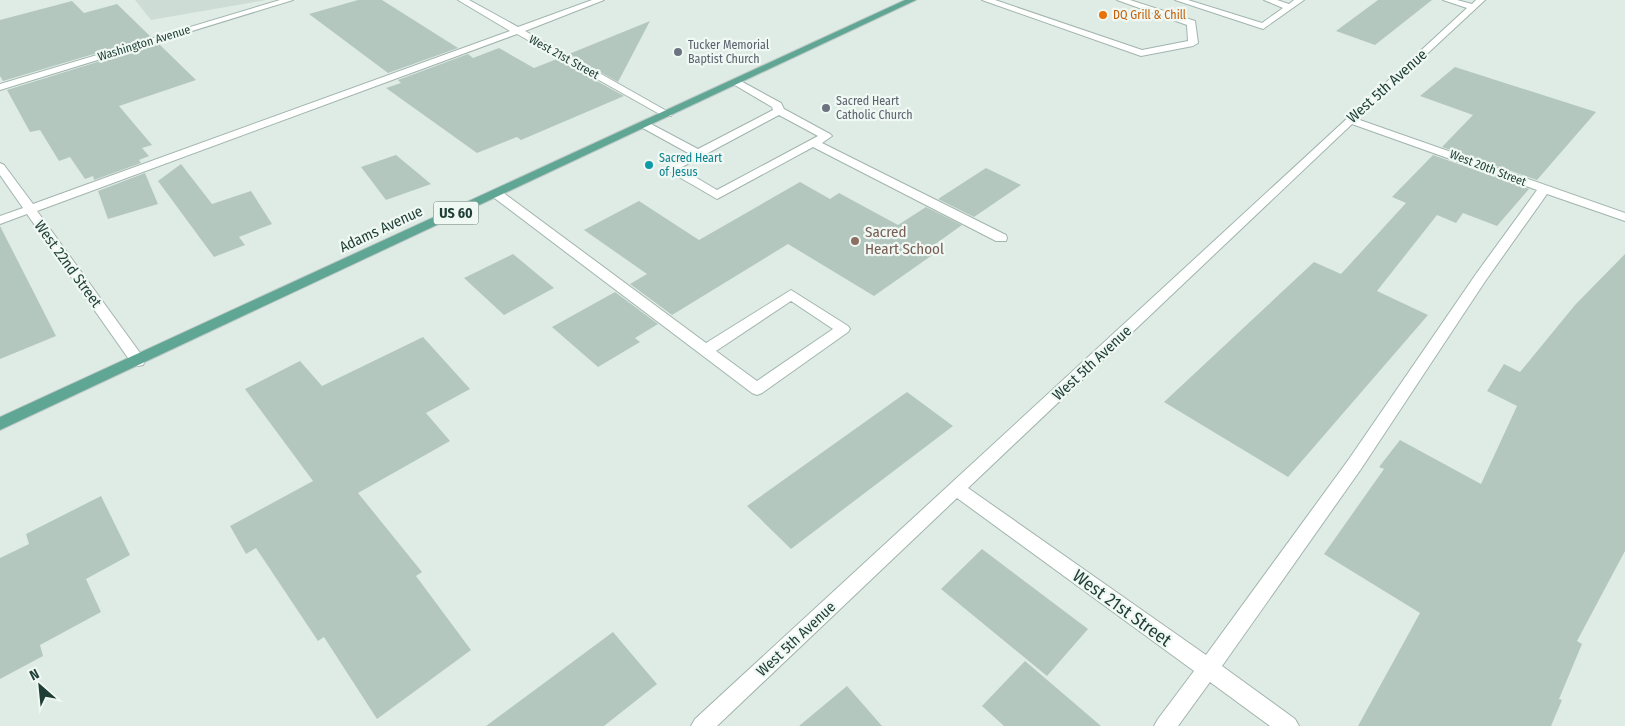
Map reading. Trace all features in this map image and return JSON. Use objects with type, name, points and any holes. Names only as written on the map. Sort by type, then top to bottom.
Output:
[{"type":"main road","name":"Adams Avenue","points":[[0,424],[912,0]]},
{"type":"street","name":"Washington Avenue","points":[[0,87],[289,0]]},
{"type":"street","name":"West 21st Street","points":[[462,0],[667,114]]},
{"type":"street","points":[[0,220],[370,86],[600,0]]},
{"type":"street","points":[[986,0],[1141,54],[1193,43],[1192,23],[1121,0]]},
{"type":"street","points":[[1179,0],[1264,26],[1300,0]]},
{"type":"street","points":[[1268,0],[1290,7]]},
{"type":"street","points":[[1447,0],[1477,4]]},
{"type":"street","name":"West 5th Avenue","points":[[702,726],[1350,120],[1477,4]]},
{"type":"street","points":[[737,82],[777,105],[779,112],[826,136],[717,195],[671,168],[779,112]]},
{"type":"street","name":"West 20th Street","points":[[1350,120],[1446,152],[1625,217]]},
{"type":"street","points":[[645,124],[697,154]]},
{"type":"street","points":[[813,143],[1001,238]]},
{"type":"street","name":"West 22nd Street","points":[[0,167],[28,209],[138,361]]},
{"type":"street","points":[[1164,726],[1208,669],[1381,426],[1516,227],[1544,189]]},
{"type":"street","points":[[497,194],[757,390],[843,329],[791,295],[706,350]]},
{"type":"street","name":"West 21st Street","points":[[957,489],[1288,726]]},
{"type":"shaded area","points":[[135,0],[266,0],[151,20]]},
{"type":"building","points":[[358,0],[382,0],[458,48],[388,73],[309,14]]},
{"type":"building","points":[[1378,0],[1432,0],[1375,45],[1336,31]]},
{"type":"building","points":[[72,1],[84,13],[117,4],[151,37],[3,81],[0,76],[0,20]]},
{"type":"building","points":[[650,21],[618,82],[569,54]]},
{"type":"building","points":[[158,43],[196,80],[119,106],[152,145],[142,148],[149,156],[139,160],[141,163],[94,180],[93,176],[85,179],[70,157],[59,161],[40,130],[30,132],[7,90]]},
{"type":"building","points":[[499,48],[534,68],[557,59],[624,96],[521,140],[517,137],[477,153],[386,88],[401,83],[398,80],[468,54],[473,58]]},
{"type":"building","points":[[1455,67],[1596,112],[1537,180],[1442,147],[1473,115],[1420,96]]},
{"type":"building","points":[[396,155],[431,184],[386,200],[361,167]]},
{"type":"building","points":[[1433,155],[1529,189],[1497,226],[1463,213],[1456,223],[1437,215],[1377,291],[1428,315],[1288,477],[1164,402],[1314,262],[1341,274],[1406,203],[1392,197]]},
{"type":"building","points":[[181,164],[212,204],[251,191],[272,224],[239,237],[245,245],[214,257],[158,181]]},
{"type":"building","points":[[986,168],[1021,185],[974,217],[938,199]]},
{"type":"building","points":[[145,173],[158,204],[108,219],[98,191]]},
{"type":"building","points":[[800,182],[830,199],[839,193],[898,225],[926,207],[962,225],[934,245],[941,249],[874,296],[788,244],[672,315],[630,284],[647,274],[584,230],[639,201],[699,240]]},
{"type":"building","points":[[0,226],[56,336],[0,359]]},
{"type":"building","points":[[513,254],[554,288],[504,315],[464,278]]},
{"type":"building","points":[[1625,254],[1625,551],[1577,641],[1582,644],[1559,699],[1562,700],[1551,726],[1358,726],[1420,613],[1324,554],[1384,469],[1379,467],[1400,440],[1481,484],[1517,406],[1487,391],[1504,364],[1520,372],[1575,305]]},
{"type":"building","points":[[615,292],[658,324],[635,338],[640,342],[598,367],[552,327]]},
{"type":"building","points":[[423,337],[470,389],[426,413],[450,441],[358,493],[422,572],[416,576],[471,650],[377,719],[324,637],[318,641],[256,548],[246,554],[230,526],[313,481],[245,389],[300,361],[322,386]]},
{"type":"building","points":[[907,392],[953,426],[791,549],[747,506]]},
{"type":"building","points":[[101,496],[130,555],[86,579],[101,612],[40,645],[43,656],[0,679],[0,558],[29,544],[26,534]]},
{"type":"building","points":[[982,549],[1088,629],[1047,676],[941,589]]},
{"type":"building","points":[[613,632],[657,684],[604,726],[486,726]]},
{"type":"building","points":[[1025,661],[1101,726],[1004,726],[982,706]]},
{"type":"building","points":[[847,686],[882,726],[799,726]]},
{"type":"place","name":"DQ Grill & Chill","points":[[1103,15]]},
{"type":"place","name":"Tucker Memorial Baptist Church","points":[[678,52]]},
{"type":"place","name":"Sacred Heart Catholic Church","points":[[826,108]]},
{"type":"place","name":"Sacred Heart of Jesus","points":[[649,165]]},
{"type":"place","name":"Sacred Heart School","points":[[855,241]]}]
